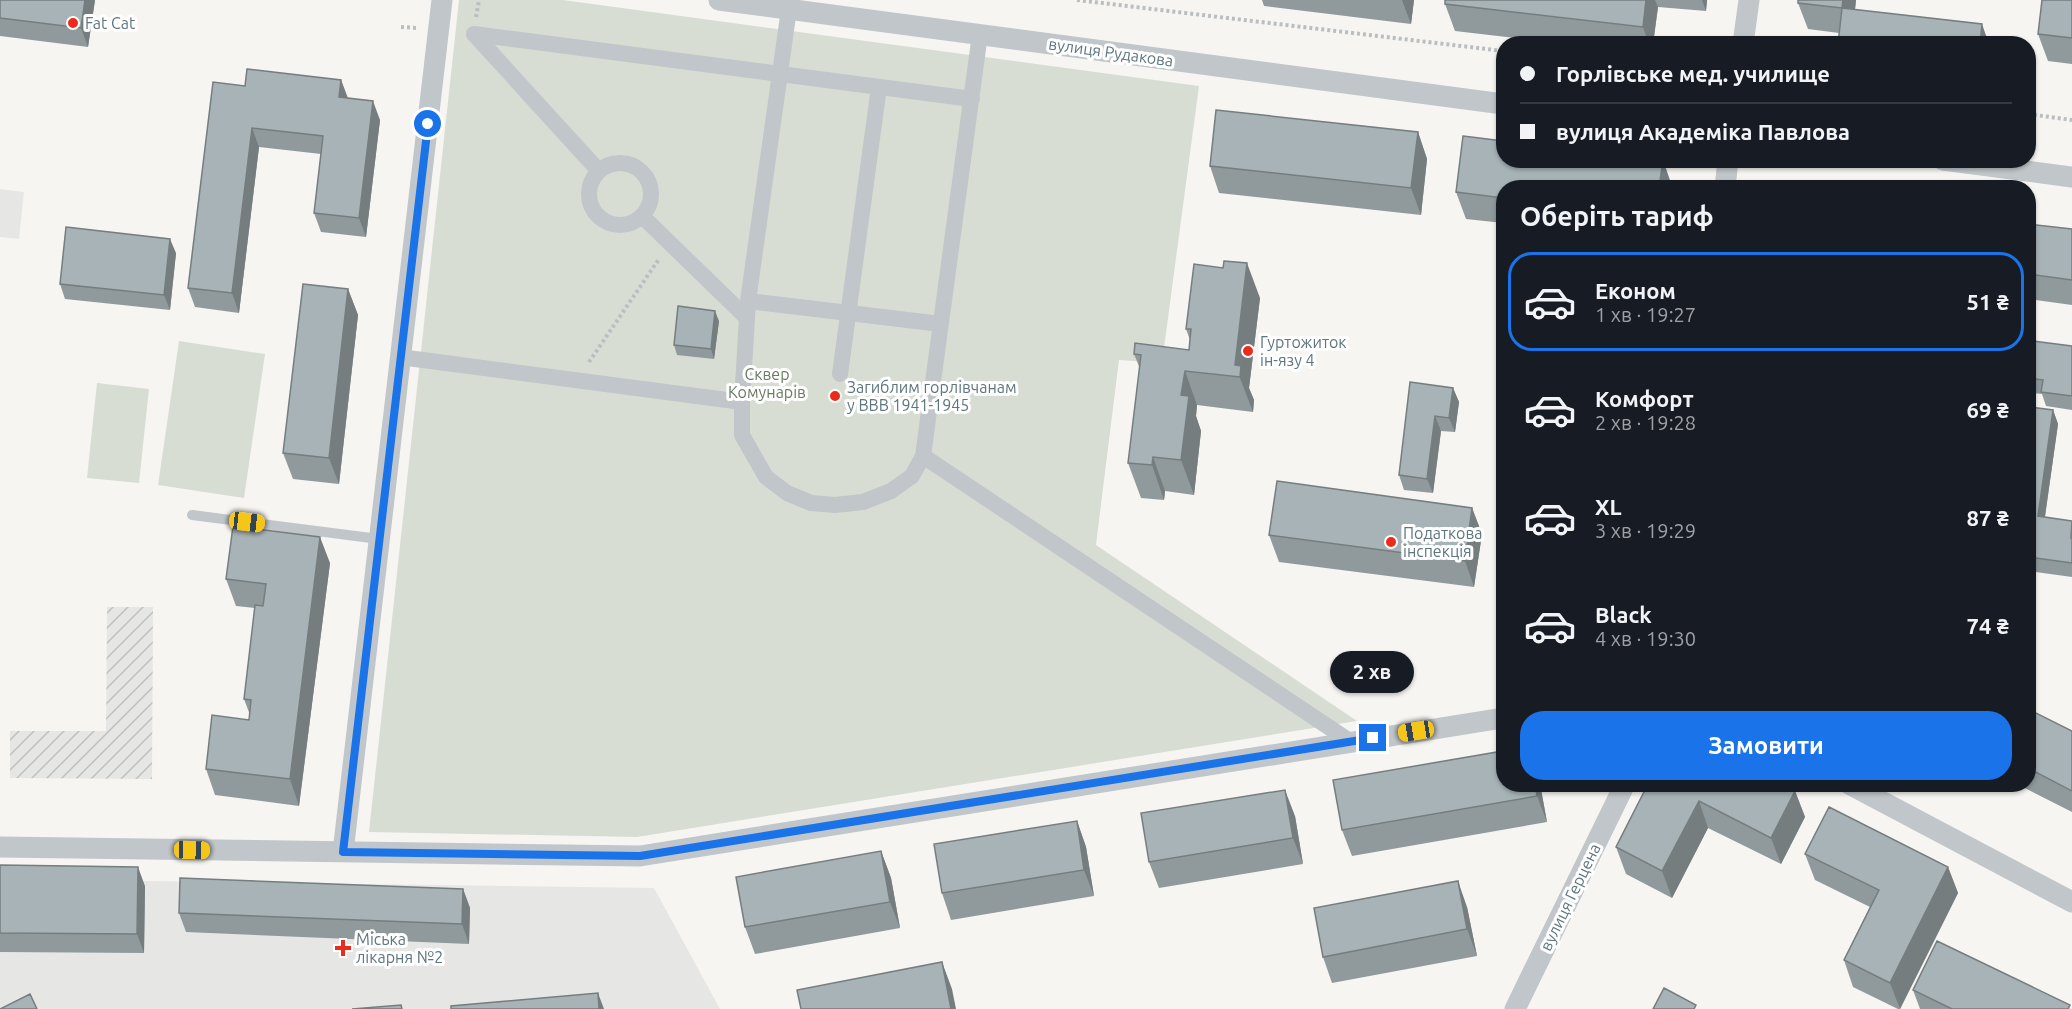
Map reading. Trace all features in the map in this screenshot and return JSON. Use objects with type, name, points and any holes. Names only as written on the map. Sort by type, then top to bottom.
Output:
[{"type":"street","points":[[343,852],[442,0]]},
{"type":"street","name":"вулиця Рудакова","points":[[719,0],[1496,103]]},
{"type":"street","points":[[1744,36],[1749,0]]},
{"type":"street","points":[[789,9],[748,301],[742,435],[766,477],[787,493],[811,503],[835,505],[862,502],[891,491],[912,476],[923,456],[980,34]]},
{"type":"street","points":[[598,170],[474,34],[972,99]]},
{"type":"street","points":[[840,374],[879,87]]},
{"type":"street","points":[[613,163],[626,163],[636,167],[646,177],[652,195],[649,207],[642,216],[633,223],[622,226],[612,225],[597,216],[591,207],[588,194],[590,183],[598,170],[613,163]]},
{"type":"street","points":[[2004,168],[2072,177]]},
{"type":"street","points":[[642,216],[747,318]]},
{"type":"street","points":[[748,301],[941,324]]},
{"type":"street","points":[[400,357],[742,402]]},
{"type":"street","points":[[923,456],[1351,742]]},
{"type":"street","points":[[0,847],[640,856],[1496,719]]},
{"type":"street","name":"вулиця Герцена","points":[[1515,1009],[1622,792]]},
{"type":"street","points":[[1864,792],[2072,902]]},
{"type":"lane","points":[[192,515],[379,539]]},
{"type":"path","points":[[1077,0],[1496,50]]},
{"type":"path","points":[[2036,115],[2072,120]]},
{"type":"path","points":[[576,380],[670,243]]},
{"type":"shaded area","points":[[0,189],[24,192],[19,239],[0,237]]},
{"type":"shaded area","points":[[107,607],[153,607],[152,779],[10,778],[10,731],[106,731]]},
{"type":"shaded area","name":"Міська лікарня №2","points":[[0,879],[654,888],[720,1009],[0,1009]]},
{"type":"green space","name":"Сквер Комунарів","points":[[459,0],[563,0],[1199,86],[1162,363],[1119,360],[1096,545],[1357,721],[637,837],[369,832]]},
{"type":"green space","points":[[179,341],[265,354],[244,498],[158,485]]},
{"type":"green space","points":[[97,383],[149,389],[139,483],[87,478]]},
{"type":"building","points":[[0,0],[85,0],[81,28],[0,18]]},
{"type":"building","points":[[1445,0],[1646,0],[1643,27],[1445,4]]},
{"type":"building","points":[[1798,0],[1843,0],[1842,8],[1798,3]]},
{"type":"building","points":[[2042,0],[2072,0],[2072,38],[2038,34]]},
{"type":"building","points":[[1842,8],[1982,24],[1981,36],[1839,36]]},
{"type":"building","points":[[247,69],[341,80],[339,97],[373,101],[359,218],[314,213],[323,136],[252,128],[232,293],[188,288],[213,82],[245,86]]},
{"type":"building","points":[[1216,110],[1418,132],[1411,188],[1210,166]]},
{"type":"building","points":[[1463,136],[1496,140],[1496,168],[1662,168],[1660,180],[1496,180],[1496,197],[1456,192]]},
{"type":"building","points":[[2036,225],[2072,229],[2072,280],[2036,275]]},
{"type":"building","points":[[66,227],[170,239],[164,295],[60,284]]},
{"type":"building","points":[[1224,261],[1247,263],[1235,365],[1241,366],[1240,377],[1185,371],[1181,395],[1189,396],[1181,460],[1153,457],[1152,465],[1128,463],[1141,355],[1134,354],[1135,343],[1189,350],[1191,329],[1186,329],[1194,264],[1223,268]]},
{"type":"building","points":[[303,284],[348,289],[329,458],[283,453]]},
{"type":"building","points":[[678,306],[715,311],[711,349],[674,345]]},
{"type":"building","points":[[2036,341],[2072,346],[2072,396],[2041,392],[2043,380],[2036,379]]},
{"type":"building","points":[[1410,382],[1453,388],[1449,418],[1435,416],[1427,479],[1399,475]]},
{"type":"building","points":[[2036,408],[2053,410],[2038,516],[2072,521],[2072,563],[2036,558]]},
{"type":"building","points":[[1277,481],[1472,508],[1465,561],[1269,535]]},
{"type":"building","points":[[233,526],[320,537],[290,779],[206,769],[212,715],[249,720],[251,700],[244,699],[255,605],[263,606],[266,584],[226,579]]},
{"type":"building","points":[[2036,713],[2072,731],[2072,791],[2036,772]]},
{"type":"building","points":[[1496,752],[1496,792],[1536,792],[1537,796],[1342,830],[1333,780]]},
{"type":"building","points":[[1285,790],[1293,838],[1149,862],[1141,813]]},
{"type":"building","points":[[1644,792],[1794,792],[1771,838],[1699,801],[1662,871],[1616,847]]},
{"type":"building","points":[[1829,807],[1948,867],[1890,983],[1844,960],[1879,890],[1805,854]]},
{"type":"building","points":[[1077,821],[1084,870],[942,893],[934,844]]},
{"type":"building","points":[[881,851],[890,902],[745,927],[736,877]]},
{"type":"building","points":[[0,865],[138,867],[137,934],[0,933]]},
{"type":"building","points":[[180,878],[463,889],[462,924],[179,913]]},
{"type":"building","points":[[1458,881],[1467,929],[1323,957],[1314,908]]},
{"type":"building","points":[[1937,941],[2070,1005],[2068,1009],[1952,1009],[1913,990]]},
{"type":"building","points":[[942,962],[951,1009],[801,1009],[797,990]]},
{"type":"building","points":[[1664,988],[1696,1005],[1694,1009],[1653,1009]]},
{"type":"building","points":[[598,993],[599,1009],[451,1009],[451,1006]]},
{"type":"building","points":[[30,994],[37,1009],[0,1009]]},
{"type":"building","points":[[401,1005],[402,1009],[352,1009]]},
{"type":"place","name":"Fat Cat","points":[[73,23]]},
{"type":"place","name":"Гуртожиток ін-язу 4","points":[[1248,351]]},
{"type":"place","name":"Загиблим горлівчанам у ВВВ 1941-1945","points":[[835,396]]},
{"type":"place","name":"Податкова інспекція","points":[[1391,542]]},
{"type":"place","name":"Міська лікарня №2","points":[[343,948]]},
{"type":"route","points":[[428,124],[343,852],[640,856],[1373,738]]}]
